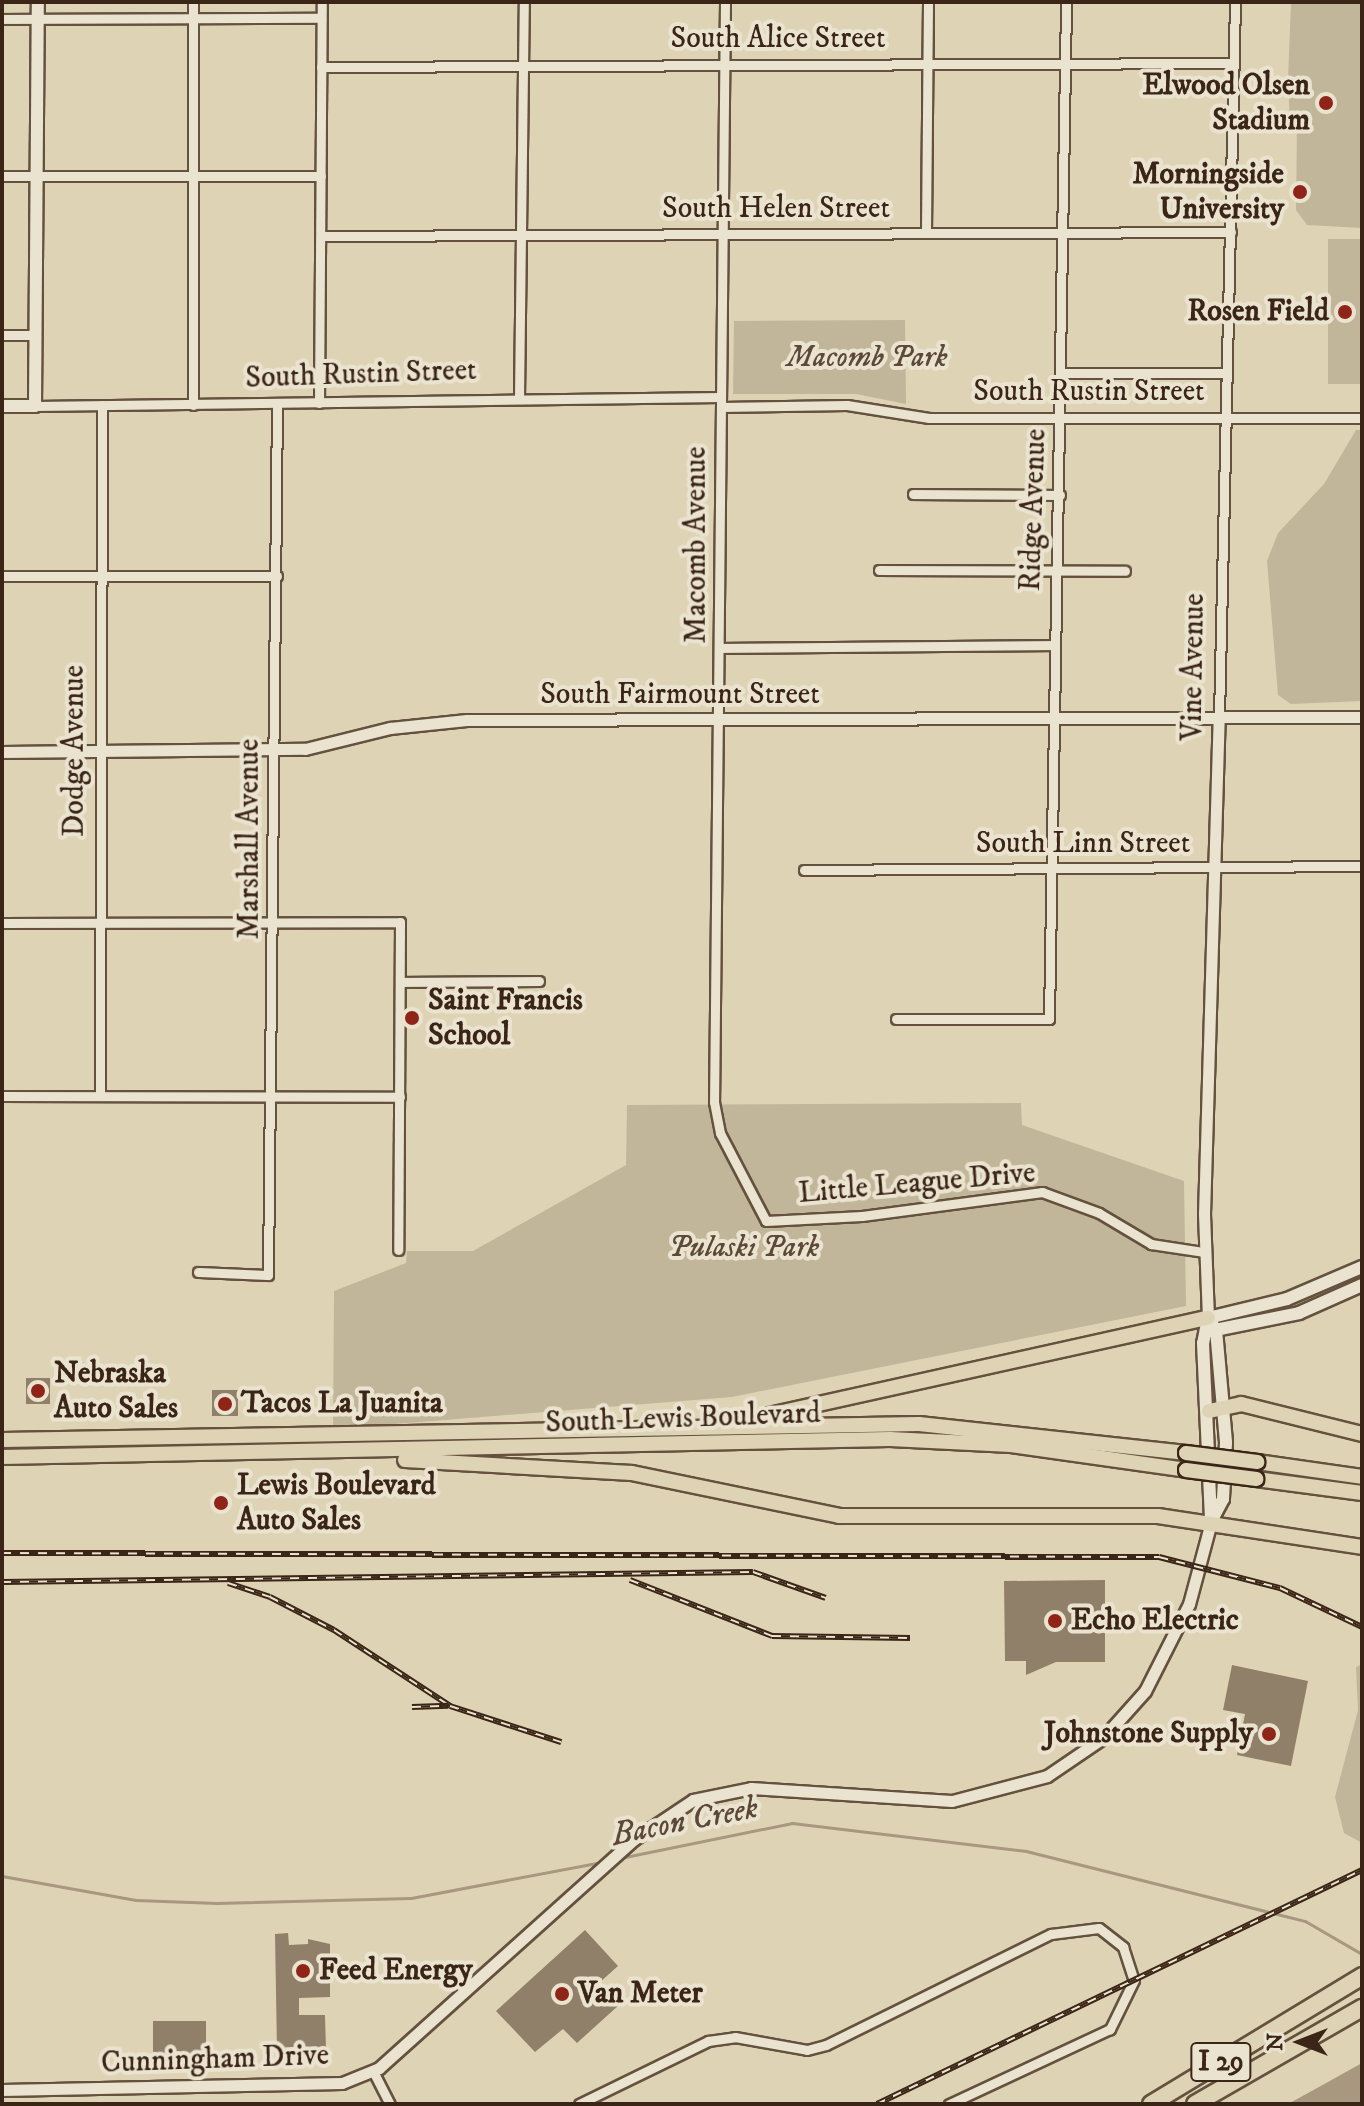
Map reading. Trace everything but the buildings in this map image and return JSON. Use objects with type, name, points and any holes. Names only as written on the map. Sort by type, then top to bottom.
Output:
[{"type":"highway","name":"I 29","points":[[1151,2104],[1362,1976]]},
{"type":"highway","name":"I 29","points":[[1195,2104],[1362,2008]]},
{"type":"main road","points":[[35,406],[38,2]]},
{"type":"main road","name":"South Rustin Street","points":[[2,406],[35,406]]},
{"type":"main road","points":[[1209,1327],[1287,1299],[1362,1267]]},
{"type":"main road","points":[[692,1427],[830,1405],[1209,1327],[1299,1313],[1362,1285]]},
{"type":"main road","points":[[1209,1327],[1223,1403],[1223,1499],[1211,1522]]},
{"type":"main road","name":"Cunningham Drive","points":[[1209,1327],[1211,1522]]},
{"type":"main road","points":[[1209,1411],[1223,1403],[1362,1434]]},
{"type":"main road","name":"South Lewis Boulevard","points":[[2,1440],[286,1439],[692,1427],[985,1427],[1362,1477]]},
{"type":"main road","name":"South Lewis Boulevard","points":[[2,1457],[317,1455],[944,1440],[1362,1493]]},
{"type":"main road","points":[[317,1455],[632,1473],[839,1516],[1158,1516],[1362,1547]]},
{"type":"street","points":[[193,2],[193,405]]},
{"type":"street","points":[[319,403],[322,2]]},
{"type":"street","points":[[519,397],[524,2]]},
{"type":"street","name":"Macomb Avenue","points":[[725,2],[714,1102],[720,1133],[766,1221]]},
{"type":"street","points":[[926,232],[928,2]]},
{"type":"street","name":"Ridge Avenue","points":[[896,1019],[1049,1019],[1066,2]]},
{"type":"street","name":"Vine Avenue","points":[[1209,1327],[1204,1252],[1235,2]]},
{"type":"street","points":[[2,19],[321,18]]},
{"type":"street","name":"South Alice Street","points":[[321,67],[523,63],[1234,63]]},
{"type":"street","points":[[2,176],[321,176]]},
{"type":"street","name":"South Helen Street","points":[[321,236],[1231,232]]},
{"type":"street","points":[[2,335],[36,335]]},
{"type":"street","points":[[1062,373],[1226,373]]},
{"type":"street","name":"South Rustin Street","points":[[35,406],[277,404],[519,397],[847,405],[929,418],[1362,418]]},
{"type":"street","name":"Marshall Avenue","points":[[198,1272],[268,1275],[277,404]]},
{"type":"street","name":"Dodge Avenue","points":[[100,1096],[102,405]]},
{"type":"street","points":[[913,494],[1060,495]]},
{"type":"street","points":[[879,570],[1125,571]]},
{"type":"street","points":[[2,576],[277,576]]},
{"type":"street","points":[[720,648],[1055,645]]},
{"type":"street","name":"South Fairmount Street","points":[[2,752],[326,747],[427,722],[1362,717]]},
{"type":"street","name":"South Linn Street","points":[[804,870],[1362,866]]},
{"type":"street","points":[[2,923],[400,922],[398,1250]]},
{"type":"street","points":[[400,982],[539,981]]},
{"type":"street","points":[[2,1096],[400,1097]]},
{"type":"street","name":"Little League Drive","points":[[766,1221],[862,1216],[1042,1192],[1099,1213],[1159,1247],[1204,1252]]},
{"type":"street","name":"Cunningham Drive","points":[[2,2090],[320,2088],[373,2071],[667,1814],[714,1793],[751,1788],[977,1799],[1061,1770],[1115,1728],[1145,1691],[1189,1604],[1211,1522]]},
{"type":"street","points":[[579,2104],[700,2045],[735,2037],[807,2050],[826,2045],[1051,1934],[1080,1927],[1112,1937],[1129,1959],[1134,1980],[1110,2029],[949,2104]]},
{"type":"street","points":[[373,2071],[390,2104]]},
{"type":"green space","name":"Elwood Olsen Stadium","points":[[1291,2],[1362,2],[1362,228],[1307,225],[1296,210],[1297,122],[1290,122],[1288,80]]},
{"type":"green space","name":"Rosen Field","points":[[1328,239],[1362,239],[1362,384],[1328,384]]},
{"type":"green space","name":"Macomb Park","points":[[905,320],[906,404],[856,394],[733,394],[734,321]]},
{"type":"green space","points":[[1356,430],[1362,430],[1362,701],[1291,704],[1278,695],[1267,561],[1278,533],[1324,484]]},
{"type":"green space","name":"Pulaski Park","points":[[1021,1103],[1022,1125],[1184,1181],[1186,1306],[732,1397],[333,1429],[334,1291],[406,1263],[407,1251],[473,1251],[626,1165],[627,1105]]},
{"type":"green space","points":[[1362,1664],[1362,1843],[1344,1833],[1335,1797],[1358,1710],[1356,1667]]},
{"type":"shaded area","points":[[1362,2063],[1362,2104],[1288,2104],[1328,2082]]},
{"type":"waterway","name":"Bacon Creek","points":[[620,1858],[792,1823],[1026,1851],[1305,1921],[1362,1954]]},
{"type":"waterway","name":"Bacon Creek","points":[[2,1876],[136,1900],[217,1903],[411,1898],[601,1862]]},
{"type":"railway","points":[[2,1553],[1159,1557],[1280,1588],[1362,1627]]},
{"type":"railway","points":[[2,1582],[753,1572],[826,1598]]},
{"type":"railway","points":[[630,1580],[772,1636],[910,1638]]},
{"type":"railway","points":[[228,1583],[270,1597],[334,1630],[450,1706],[561,1742]]},
{"type":"railway","points":[[412,1707],[448,1706]]},
{"type":"railway","points":[[877,2104],[1362,1870]]},
{"type":"place","name":"Elwood Olsen Stadium","points":[[1326,103]]},
{"type":"place","name":"Morningside University","points":[[1300,192]]},
{"type":"place","name":"Rosen Field","points":[[1345,312]]},
{"type":"place","name":"Saint Francis School","points":[[412,1018]]},
{"type":"place","name":"Nebraska Auto Sales","points":[[38,1391]]},
{"type":"place","name":"Tacos La Juanita","points":[[225,1404]]},
{"type":"place","name":"Lewis Boulevard Auto Sales","points":[[221,1503]]},
{"type":"place","name":"Echo Electric","points":[[1055,1621]]},
{"type":"place","name":"Johnstone Supply","points":[[1269,1734]]},
{"type":"place","name":"Feed Energy","points":[[303,1971]]},
{"type":"place","name":"Van Meter","points":[[562,1994]]}]
